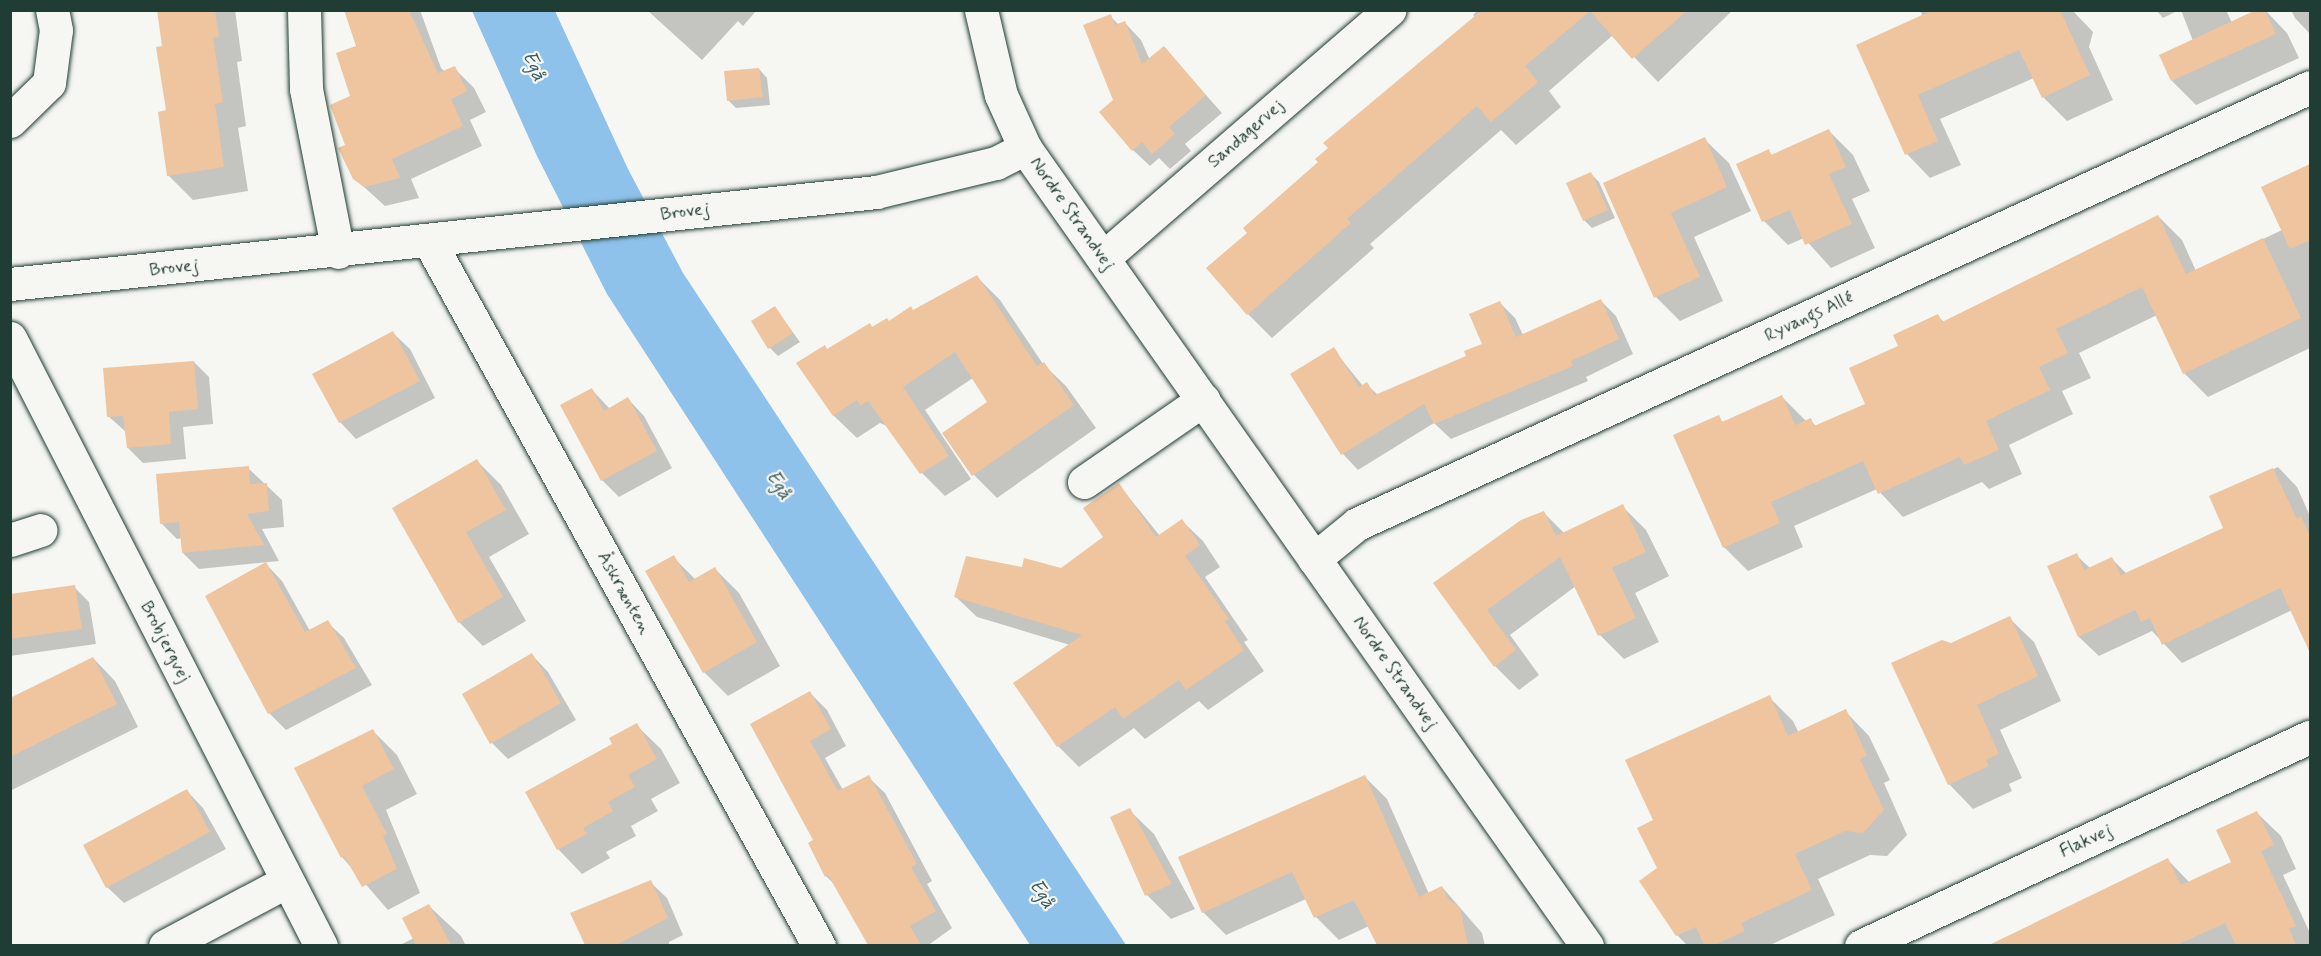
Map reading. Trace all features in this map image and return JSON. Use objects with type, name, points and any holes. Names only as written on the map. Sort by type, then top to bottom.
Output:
[{"type":"street","points":[[10,121],[49,83],[56,30],[52,10]]},
{"type":"street","points":[[304,10],[306,89],[338,252]]},
{"type":"street","name":"Nordre Strandvej","points":[[981,10],[1000,95],[1025,148],[1587,945]]},
{"type":"street","name":"Sandagervej","points":[[1103,258],[1389,10]]},
{"type":"street","name":"Ryvangs Allé","points":[[1314,559],[1357,524],[2310,87]]},
{"type":"street","name":"Brovej","points":[[10,284],[338,252],[876,192],[996,163],[1025,148]]},
{"type":"street","name":"Åskrænten","points":[[429,241],[819,945]]},
{"type":"street","name":"Brobjergvej","points":[[10,338],[321,945]]},
{"type":"street","points":[[1084,482],[1203,399]]},
{"type":"street","name":"Flakvej","points":[[1861,945],[2310,737]]},
{"type":"street","points":[[165,945],[287,881]]},
{"type":"water","name":"Egå","points":[[472,11],[555,11],[628,169],[683,273],[1126,945],[1030,945],[607,294],[537,156]]},
{"type":"building","points":[[157,10],[215,10],[219,37],[213,38],[223,102],[215,104],[224,167],[167,176],[158,112],[166,110],[156,47],[162,46]]},
{"type":"building","points":[[344,10],[409,10],[438,73],[455,66],[467,91],[451,99],[463,126],[392,159],[400,178],[364,187],[353,179],[338,148],[345,145],[330,105],[350,96],[336,53],[356,46]]},
{"type":"building","points":[[1482,10],[1688,10],[1632,59],[1590,11],[1525,66],[1538,82],[1491,122],[1477,106],[1347,219],[1351,223],[1247,315],[1206,268],[1247,233],[1243,228],[1318,162],[1315,159],[1328,148],[1323,143]]},
{"type":"building","points":[[1933,10],[2060,10],[2090,75],[2042,98],[2019,50],[1918,95],[1938,141],[1905,155],[1856,45]]},
{"type":"building","points":[[2256,10],[2265,10],[2276,34],[2171,81],[2159,55]]},
{"type":"building","points":[[1111,14],[1115,25],[1125,21],[1142,64],[1164,46],[1206,95],[1169,127],[1175,134],[1152,154],[1142,142],[1132,151],[1099,112],[1113,100],[1083,25]]},
{"type":"building","points":[[759,68],[763,97],[727,101],[724,71]]},
{"type":"building","points":[[1829,129],[1846,167],[1829,174],[1852,224],[1805,245],[1790,210],[1762,222],[1736,164],[1769,149],[1771,155]]},
{"type":"building","points":[[1705,137],[1727,187],[1671,213],[1700,277],[1654,298],[1603,183]]},
{"type":"building","points":[[2310,164],[2310,240],[2290,249],[2261,187]]},
{"type":"building","points":[[1591,172],[1608,210],[1583,221],[1566,183]]},
{"type":"building","points":[[2158,215],[2186,274],[2263,238],[2301,318],[2183,374],[2142,287],[2056,329],[2068,353],[2039,367],[2050,390],[1986,421],[1999,450],[1964,465],[1960,457],[1878,494],[1863,461],[1771,502],[1780,523],[1723,548],[1673,435],[1719,415],[1722,422],[1782,395],[1795,425],[1811,418],[1814,426],[1865,404],[1849,368],[1898,346],[1893,335],[1938,314],[1942,322]]},
{"type":"building","points":[[977,275],[1037,366],[1044,362],[1074,405],[972,476],[942,433],[987,402],[955,352],[903,387],[949,456],[920,474],[868,401],[860,406],[857,400],[833,416],[796,363],[825,345],[827,349],[870,323],[872,327],[887,318],[889,321],[911,306],[913,310]]},
{"type":"building","points":[[1601,299],[1619,339],[1571,361],[1573,366],[1434,424],[1424,404],[1341,455],[1290,374],[1334,347],[1359,387],[1367,382],[1375,395],[1466,356],[1464,351],[1482,344],[1469,314],[1500,301],[1516,337]]},
{"type":"building","points":[[775,306],[793,333],[768,349],[751,321]]},
{"type":"building","points":[[393,331],[420,381],[339,423],[312,374]]},
{"type":"building","points":[[194,361],[198,409],[169,412],[171,444],[127,448],[123,416],[107,417],[103,368]]},
{"type":"building","points":[[592,388],[604,411],[628,397],[657,451],[601,481],[560,405]]},
{"type":"building","points":[[477,459],[506,510],[466,532],[503,597],[458,623],[392,508]]},
{"type":"building","points":[[249,466],[250,484],[267,483],[269,511],[247,514],[264,545],[182,553],[179,522],[160,524],[156,474]]},
{"type":"building","points":[[2273,468],[2297,519],[2301,516],[2310,536],[2310,653],[2280,588],[2162,645],[2150,618],[2141,622],[2135,610],[2078,637],[2047,566],[2077,553],[2084,570],[2112,557],[2121,575],[2223,528],[2209,496]]},
{"type":"building","points":[[1119,483],[1156,537],[1182,519],[1200,545],[1185,556],[1229,619],[1225,621],[1244,650],[1186,690],[1179,680],[1123,719],[1115,707],[1057,747],[1013,683],[1082,635],[954,597],[966,556],[1022,567],[1024,558],[1061,568],[1103,537],[1083,508]]},
{"type":"building","points":[[1623,504],[1646,552],[1612,568],[1636,618],[1598,636],[1560,557],[1487,610],[1516,650],[1494,667],[1433,583],[1521,520],[1544,511],[1556,536]]},
{"type":"building","points":[[674,555],[689,582],[715,567],[757,642],[703,673],[645,571]]},
{"type":"building","points":[[266,562],[305,632],[328,620],[356,668],[268,714],[205,596]]},
{"type":"building","points":[[75,585],[82,629],[10,639],[10,594]]},
{"type":"building","points":[[2010,616],[2038,676],[1977,705],[1999,754],[1986,760],[1989,766],[1948,785],[1891,663],[1942,640],[1951,643]]},
{"type":"building","points":[[532,653],[561,703],[490,744],[462,694]]},
{"type":"building","points":[[93,657],[117,704],[10,757],[10,698]]},
{"type":"building","points":[[810,691],[831,729],[810,741],[838,791],[869,775],[917,864],[911,867],[936,911],[910,926],[921,945],[868,945],[828,875],[825,877],[808,843],[813,840],[750,724]]},
{"type":"building","points":[[1770,695],[1788,736],[1846,709],[1867,756],[1860,759],[1884,810],[1863,833],[1845,831],[1795,854],[1812,890],[1741,923],[1745,931],[1714,945],[1704,945],[1696,927],[1676,936],[1639,881],[1657,868],[1637,828],[1653,820],[1625,760]]},
{"type":"building","points":[[637,723],[657,759],[628,775],[635,787],[608,802],[613,811],[583,828],[587,834],[557,850],[525,792],[612,744],[609,738]]},
{"type":"building","points":[[373,729],[394,769],[362,786],[387,834],[383,836],[397,869],[362,887],[344,856],[341,858],[294,768]]},
{"type":"building","points":[[1365,775],[1419,897],[1442,886],[1448,899],[1460,908],[1468,945],[1377,945],[1354,900],[1314,918],[1292,872],[1202,913],[1178,857]]},
{"type":"building","points":[[187,789],[210,832],[106,888],[83,845]]},
{"type":"building","points":[[1130,808],[1172,884],[1145,896],[1110,817]]},
{"type":"building","points":[[2257,811],[2274,845],[2261,851],[2296,926],[2289,929],[2296,945],[2236,945],[2225,923],[2177,945],[1989,945],[2168,858],[2181,885],[2231,862],[2216,830]]},
{"type":"building","points":[[651,880],[668,918],[616,945],[585,945],[570,913]]},
{"type":"building","points":[[429,904],[451,945],[416,945],[402,918]]}]
